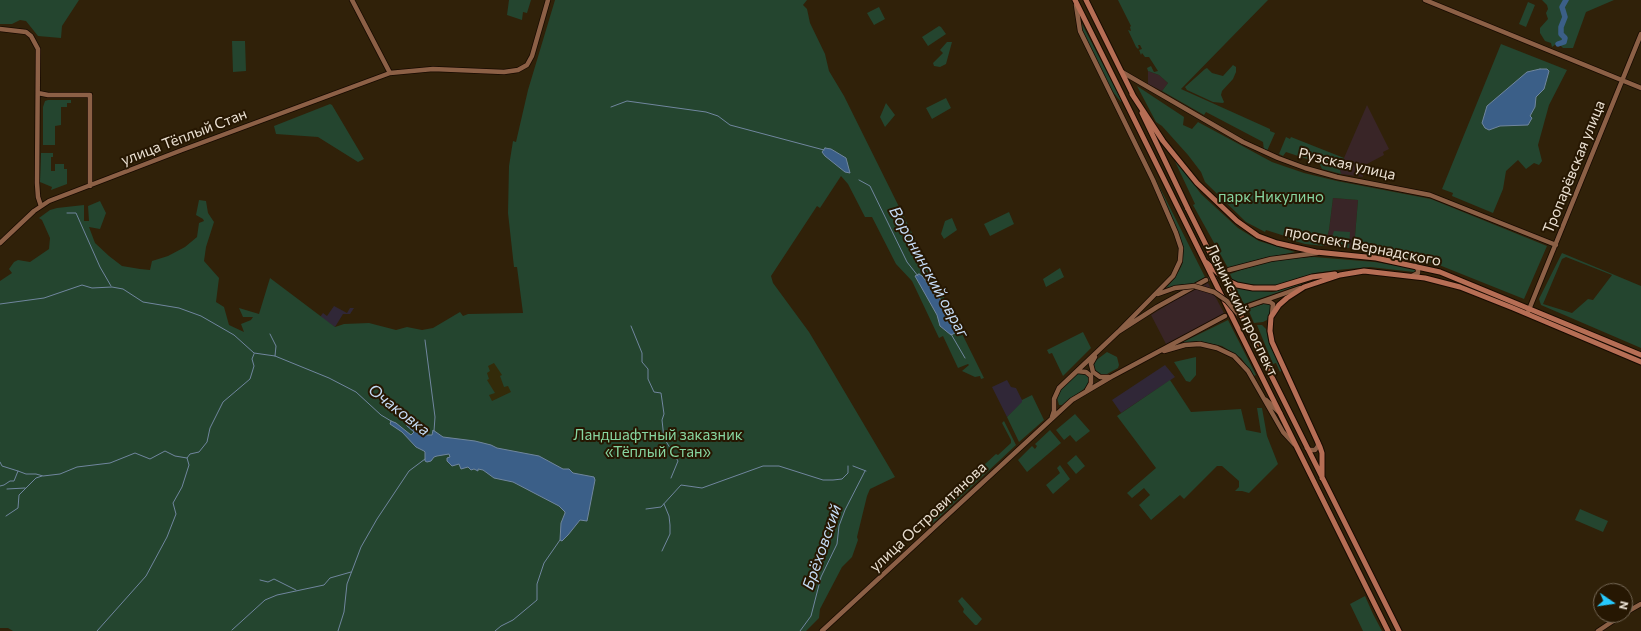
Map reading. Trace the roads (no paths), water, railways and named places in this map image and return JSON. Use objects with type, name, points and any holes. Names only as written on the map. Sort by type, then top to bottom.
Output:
[{"type":"main road","name":"Ленинский проспект","points":[[1075,0],[1388,631]]},
{"type":"main road","name":"Ленинский проспект","points":[[1086,0],[1188,209],[1398,631]]},
{"type":"main road","name":"проспект Вернадского","points":[[1132,94],[1163,141],[1210,198],[1243,226],[1258,236],[1270,241],[1325,253],[1376,258],[1414,265],[1455,277],[1641,362]]},
{"type":"main road","points":[[1202,257],[1214,271],[1224,279],[1237,285],[1253,288],[1276,288],[1317,276],[1352,272]]},
{"type":"main road","name":"проспект Вернадского","points":[[1271,317],[1282,301],[1304,287],[1352,272],[1372,271],[1412,276],[1460,287],[1528,311],[1641,355]]},
{"type":"main road","points":[[1271,317],[1270,327],[1272,342],[1322,452],[1322,478]]},
{"type":"street","points":[[352,0],[390,73]]},
{"type":"street","name":"улица Тёплый Стан","points":[[0,243],[41,206],[49,201],[390,73],[433,69],[504,72],[522,69],[529,62],[532,56],[548,0]]},
{"type":"street","points":[[1050,420],[1054,411],[1055,396],[1059,388],[1099,351],[1170,280],[1178,269],[1181,257],[1180,244],[1153,180],[1080,31],[1075,0]]},
{"type":"street","points":[[1425,0],[1641,88]]},
{"type":"street","points":[[0,29],[24,31],[30,36],[38,49],[36,183],[41,206]]},
{"type":"street","name":"Тропарёвская улица","points":[[1528,311],[1641,34]]},
{"type":"street","name":"Рузская улица","points":[[1122,72],[1250,146],[1289,163],[1337,177],[1430,195],[1556,245]]},
{"type":"street","points":[[38,93],[48,96],[90,95],[90,186]]},
{"type":"street","points":[[1229,270],[1279,257],[1325,253]]},
{"type":"street","points":[[1412,276],[1417,275],[1419,271],[1414,265]]},
{"type":"street","points":[[1118,332],[1168,300],[1206,280]]},
{"type":"street","points":[[1151,299],[1164,290],[1194,286],[1214,292],[1232,306],[1247,327]]},
{"type":"street","points":[[1243,308],[1304,287]]},
{"type":"street","points":[[1261,302],[1268,301],[1272,303],[1273,306],[1271,317]]},
{"type":"street","name":"улица Островитянова","points":[[822,631],[1066,405],[1086,391],[1111,377],[1225,316]]},
{"type":"street","points":[[1157,353],[1195,344],[1208,346],[1231,354],[1240,362],[1251,376],[1283,432],[1297,448]]},
{"type":"street","points":[[1099,351],[1092,362],[1092,372],[1100,377],[1111,377]]},
{"type":"street","points":[[1076,372],[1084,371],[1091,376],[1091,383],[1086,391]]},
{"type":"street","points":[[1055,396],[1057,407],[1062,408],[1066,405]]},
{"type":"street","points":[[1264,398],[1280,414]]},
{"type":"street","points":[[1307,447],[1310,450],[1315,450],[1318,446],[1318,442]]},
{"type":"street","points":[[1598,631],[1610,623]]},
{"type":"water","points":[[1547,69],[1549,71],[1544,89],[1536,97],[1535,107],[1530,116],[1532,118],[1528,125],[1500,126],[1489,130],[1485,128],[1482,123],[1487,106],[1527,72]]},
{"type":"water","points":[[825,148],[831,149],[846,158],[850,173],[845,172],[825,156],[822,152]]},
{"type":"water","points":[[919,274],[941,300],[955,324],[957,332],[951,335],[940,326],[937,315],[915,276]]},
{"type":"water","points":[[391,421],[396,423],[411,435],[414,432],[407,426],[406,422],[411,421],[420,427],[427,435],[432,435],[433,430],[443,437],[475,441],[497,448],[539,456],[563,469],[569,469],[573,473],[594,477],[595,480],[587,521],[580,520],[562,541],[560,540],[561,523],[565,512],[559,506],[513,482],[494,478],[483,470],[471,470],[468,467],[461,469],[459,464],[452,466],[447,461],[447,458],[450,457],[449,454],[434,457],[431,461],[425,461],[425,452],[416,447],[402,432],[390,424]]},
{"type":"waterway","name":"Очаковка","points":[[1558,44],[1564,42],[1565,38],[1561,34],[1561,27],[1565,17],[1562,7],[1566,0]]},
{"type":"waterway","name":"Воронинский овраг","points":[[611,107],[627,101],[706,112],[718,116],[730,125],[824,150]]},
{"type":"waterway","name":"Воронинский овраг","points":[[859,180],[870,186],[907,262],[918,276]]},
{"type":"waterway","points":[[67,213],[76,213],[100,267],[111,286]]},
{"type":"waterway","points":[[0,304],[44,298],[82,285],[92,288],[112,287],[123,289],[143,302],[179,308],[201,316],[234,335],[254,353]]},
{"type":"waterway","points":[[631,326],[642,353],[642,362],[648,369],[648,379],[654,392],[661,393],[664,414],[662,420],[664,438],[678,461],[671,478]]},
{"type":"waterway","points":[[270,334],[276,346],[275,356]]},
{"type":"waterway","name":"Воронинский овраг","points":[[951,334],[965,358]]},
{"type":"waterway","points":[[425,340],[435,417],[434,431]]},
{"type":"waterway","name":"Очаковка","points":[[254,353],[275,356],[329,378],[356,392],[381,415],[391,421]]},
{"type":"waterway","points":[[97,631],[146,576],[167,537],[176,514],[173,503],[182,487],[189,465],[187,458],[190,454],[199,452],[207,442],[210,428],[223,402],[250,379],[254,366],[252,359],[254,354]]},
{"type":"waterway","points":[[0,486],[10,481],[14,481],[18,471],[26,474],[43,476],[60,474],[77,467],[110,463],[135,453],[150,459],[165,451],[175,456],[187,458]]},
{"type":"waterway","points":[[338,631],[344,612],[347,584],[361,547],[377,519],[409,471],[425,459]]},
{"type":"waterway","points":[[0,462],[2,466],[18,471]]},
{"type":"waterway","name":"Очаковка","points":[[646,509],[661,507],[681,485],[702,488],[763,466],[779,466],[823,480],[842,479],[848,473],[848,466]]},
{"type":"waterway","name":"Очаковка","points":[[853,466],[866,471]]},
{"type":"waterway","name":"Брёховский","points":[[800,631],[811,616],[821,577],[837,544],[839,526],[845,510],[865,471]]},
{"type":"waterway","points":[[6,516],[18,508],[19,495],[36,478],[42,476]]},
{"type":"waterway","points":[[7,489],[25,488]]},
{"type":"waterway","points":[[662,551],[670,534],[669,516],[664,504]]},
{"type":"waterway","points":[[495,631],[513,620],[537,600],[537,584],[544,563],[560,540]]},
{"type":"waterway","points":[[232,630],[265,600],[277,595],[324,585],[330,578],[351,572]]},
{"type":"waterway","points":[[260,580],[268,582],[274,579],[296,590]]},
{"type":"tunnel","points":[[1206,280],[1229,270]]},
{"type":"park label","name":"парк Никулино","points":[[1271,197]]},
{"type":"park label","name":"Ландшафтный заказник «Тёплый Стан»","points":[[658,444]]}]
